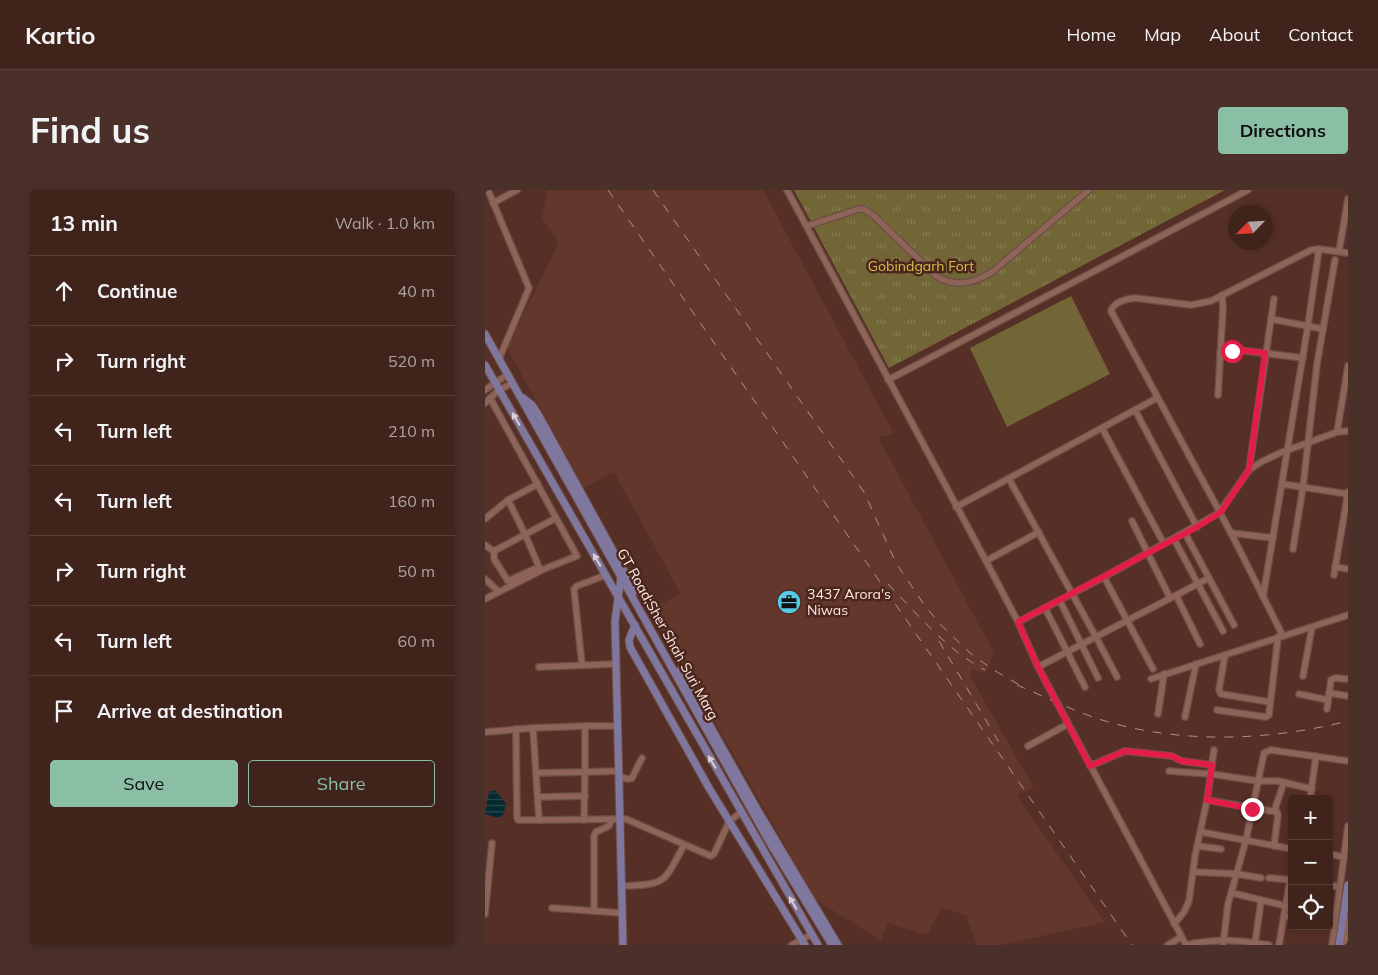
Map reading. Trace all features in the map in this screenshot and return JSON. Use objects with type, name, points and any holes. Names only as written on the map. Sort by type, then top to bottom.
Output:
[{"type":"main road","name":"GT Road;Sher Shah Suri Marg","points":[[485,334],[769,843],[832,945]]},
{"type":"main road","name":"GT Road;Sher Shah Suri Marg","points":[[485,365],[818,945]]},
{"type":"main road","points":[[521,397],[532,405],[539,416],[752,801],[838,945]]},
{"type":"main road","points":[[621,577],[615,621],[623,945]]},
{"type":"main road","points":[[635,625],[629,640],[630,646],[729,822],[803,942]]},
{"type":"main road","points":[[1339,944],[1348,885]]},
{"type":"street","points":[[488,190],[529,288],[499,359]]},
{"type":"street","points":[[493,203],[517,190]]},
{"type":"street","points":[[787,190],[986,561],[1018,622],[1038,667],[1181,938],[1186,945],[1206,940],[1269,945]]},
{"type":"street","points":[[807,226],[852,210],[863,209],[873,215],[936,276],[949,282],[968,283],[992,272],[1089,190]]},
{"type":"street","points":[[888,380],[1248,190]]},
{"type":"street","points":[[1339,251],[1348,199]]},
{"type":"street","points":[[1263,597],[1309,325],[1319,249]]},
{"type":"street","points":[[1217,710],[1266,717],[1269,713],[1281,636],[1231,533],[1112,314],[1111,308],[1121,302],[1135,298],[1151,298],[1191,305],[1211,301],[1301,254],[1319,249],[1348,253]]},
{"type":"street","points":[[1293,549],[1303,487],[1323,329],[1335,260]]},
{"type":"street","points":[[1218,395],[1223,295]]},
{"type":"street","points":[[1249,470],[1265,353],[1275,299]]},
{"type":"street","points":[[1271,319],[1323,329]]},
{"type":"street","points":[[1220,352],[1239,350],[1303,358]]},
{"type":"street","points":[[1337,432],[1348,366]]},
{"type":"street","points":[[485,390],[508,374]]},
{"type":"street","points":[[485,403],[499,390],[513,383]]},
{"type":"street","points":[[485,599],[544,569],[577,556],[490,398]]},
{"type":"street","points":[[956,507],[1157,398]]},
{"type":"street","points":[[1135,410],[1197,527]]},
{"type":"street","points":[[1102,428],[1164,544]]},
{"type":"street","points":[[1018,622],[1105,577],[1219,513],[1249,470],[1271,456],[1337,432],[1348,430]]},
{"type":"street","points":[[1009,479],[1117,677]]},
{"type":"street","points":[[485,519],[507,500],[538,484]]},
{"type":"street","points":[[1282,484],[1348,493],[1334,575]]},
{"type":"street","points":[[494,551],[494,559],[507,580],[537,568],[539,564],[507,500]]},
{"type":"street","points":[[494,551],[556,518]]},
{"type":"street","points":[[1132,521],[1200,644]]},
{"type":"street","points":[[986,561],[1039,532]]},
{"type":"street","points":[[1185,533],[1234,625]]},
{"type":"street","points":[[1231,533],[1273,538]]},
{"type":"street","points":[[1174,539],[1223,631]]},
{"type":"street","points":[[485,545],[494,551]]},
{"type":"street","points":[[1335,567],[1348,569]]},
{"type":"street","points":[[582,665],[574,589],[606,574]]},
{"type":"street","points":[[1105,577],[1153,669]]},
{"type":"street","points":[[1038,667],[1209,578]]},
{"type":"street","points":[[485,579],[499,592]]},
{"type":"street","points":[[1060,601],[1098,678]]},
{"type":"street","points":[[1045,608],[1085,688]]},
{"type":"street","points":[[1151,679],[1348,615]]},
{"type":"street","points":[[1339,618],[1348,620]]},
{"type":"street","points":[[1303,676],[1312,626]]},
{"type":"street","points":[[1225,655],[1219,690],[1221,694],[1270,702]]},
{"type":"street","points":[[539,667],[616,664]]},
{"type":"street","points":[[1185,717],[1196,664]]},
{"type":"street","points":[[1158,714],[1164,674]]},
{"type":"street","points":[[1327,709],[1333,678],[1348,679]]},
{"type":"street","points":[[1299,694],[1348,696]]},
{"type":"street","points":[[1028,746],[1068,724]]},
{"type":"street","points":[[584,820],[585,726]]},
{"type":"street","points":[[485,732],[533,728],[618,726]]},
{"type":"street","points":[[533,728],[539,820]]},
{"type":"street","points":[[516,729],[517,816],[520,821],[621,818],[713,856],[729,822],[741,812]]},
{"type":"street","points":[[1174,924],[1187,907],[1207,800],[1214,750]]},
{"type":"street","points":[[1224,942],[1226,913],[1246,840],[1263,755],[1266,751],[1271,750],[1348,761]]},
{"type":"street","points":[[1090,766],[1125,751],[1172,756],[1182,761],[1212,765]]},
{"type":"street","points":[[1311,795],[1316,756]]},
{"type":"street","points":[[536,773],[585,772],[619,774],[628,779],[631,778],[641,758]]},
{"type":"street","points":[[1169,771],[1284,782],[1312,789]]},
{"type":"street","points":[[1274,846],[1278,816],[1275,809],[1284,782]]},
{"type":"street","points":[[538,797],[585,796]]},
{"type":"street","points":[[1207,800],[1277,812]]},
{"type":"street","points":[[594,911],[594,836],[596,832],[609,826],[612,818]]},
{"type":"street","points":[[1339,944],[1340,887],[1348,826]]},
{"type":"street","points":[[1201,832],[1288,848]]},
{"type":"street","points":[[485,914],[492,843]]},
{"type":"street","points":[[622,886],[651,885],[662,880],[668,874],[684,845]]},
{"type":"street","points":[[1197,846],[1221,849]]},
{"type":"street","points":[[1333,855],[1343,856]]},
{"type":"street","points":[[1194,872],[1237,874],[1261,878]]},
{"type":"street","points":[[1269,878],[1288,880]]},
{"type":"street","points":[[1279,945],[1290,885]]},
{"type":"street","points":[[1333,886],[1340,887]]},
{"type":"street","points":[[1232,893],[1286,906]]},
{"type":"street","points":[[1252,943],[1261,901]]},
{"type":"street","points":[[552,908],[622,913]]},
{"type":"street","points":[[1339,944],[1347,930],[1348,919]]},
{"type":"street","points":[[792,945],[803,942],[811,934]]},
{"type":"street","points":[[1168,945],[1181,938]]},
{"type":"shaded area","points":[[546,190],[763,190],[894,434],[878,437],[994,653],[985,673],[971,669],[970,676],[1034,788],[1016,795],[1105,922],[1000,945],[977,945],[966,915],[941,907],[927,935],[888,923],[881,940],[816,900],[651,609],[681,594],[614,472],[584,488],[507,348],[559,242],[542,218],[547,197]]},
{"type":"green space","name":"Gobindgarh Fort","points":[[794,190],[1225,190],[889,368]]},
{"type":"green space","points":[[1071,296],[1110,374],[1007,427],[970,348]]},
{"type":"water","points":[[495,790],[506,804],[503,815],[498,818],[485,814],[489,792]]},
{"type":"railway","points":[[608,190],[1132,945]]},
{"type":"railway","points":[[653,190],[864,492],[896,563],[925,606],[942,626],[970,653],[992,669],[1023,687]]},
{"type":"railway","points":[[888,584],[946,642],[971,662],[985,670]]},
{"type":"railway","points":[[939,641],[1000,744]]},
{"type":"railway","points":[[1017,685],[1112,723],[1170,734],[1200,737],[1260,736],[1348,721]]},
{"type":"place","name":"3437 Arora's Niwas","points":[[789,602]]},
{"type":"route","points":[[1232,351],[1265,353],[1249,470],[1221,512],[1105,577],[1018,622],[1038,667],[1090,766],[1125,751],[1174,756],[1182,761],[1212,765],[1207,800],[1252,809]]}]
